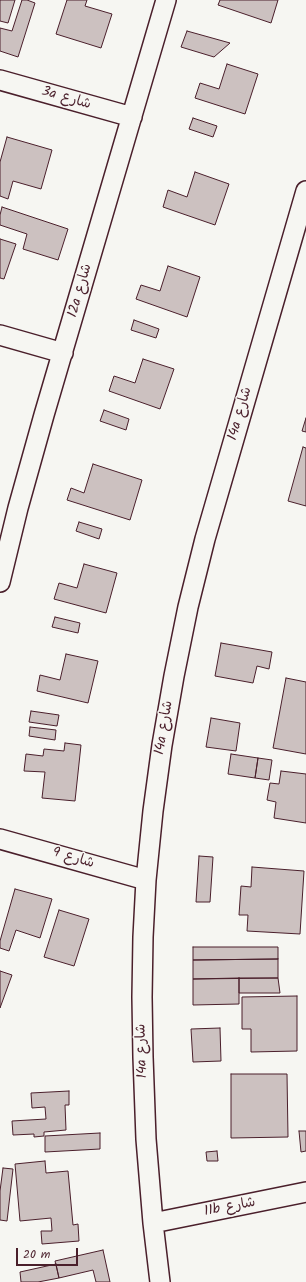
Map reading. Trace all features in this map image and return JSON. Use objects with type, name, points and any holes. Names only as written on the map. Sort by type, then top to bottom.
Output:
[{"type":"street","name":"12a شارع","points":[[0,582],[20,501],[166,0]]},
{"type":"street","name":"3a شارع","points":[[0,80],[132,117]]},
{"type":"street","name":"14a شارع","points":[[160,1282],[153,1223],[146,1139],[142,997],[146,880],[153,811],[162,745],[188,607],[224,472],[306,191]]},
{"type":"street","points":[[0,335],[63,353]]},
{"type":"street","name":"شارع 9","points":[[0,839],[146,880]]},
{"type":"street","name":"11b شارع","points":[[153,1223],[306,1192]]},
{"type":"building","points":[[0,0],[15,0],[8,23],[0,21]]},
{"type":"building","points":[[22,0],[35,3],[18,57],[0,51],[0,28],[12,31]]},
{"type":"building","points":[[67,0],[87,0],[85,6],[112,14],[101,48],[56,34]]},
{"type":"building","points":[[220,0],[278,0],[271,23],[218,5]]},
{"type":"building","points":[[187,31],[230,43],[214,57],[181,47]]},
{"type":"building","points":[[227,64],[258,74],[245,114],[195,98],[200,83],[219,89]]},
{"type":"building","points":[[193,118],[217,126],[213,137],[189,129]]},
{"type":"building","points":[[7,137],[52,150],[41,189],[13,181],[8,199],[0,196],[0,162]]},
{"type":"building","points":[[195,172],[229,184],[215,225],[163,207],[168,190],[187,197]]},
{"type":"building","points":[[2,207],[68,229],[58,260],[23,249],[27,234],[0,225]]},
{"type":"building","points":[[0,239],[16,244],[4,279],[0,278]]},
{"type":"building","points":[[168,266],[200,277],[187,317],[136,299],[141,285],[160,291]]},
{"type":"building","points":[[134,320],[159,329],[156,338],[131,330]]},
{"type":"building","points":[[143,359],[174,369],[160,409],[109,391],[114,376],[135,383]]},
{"type":"building","points":[[104,410],[129,419],[126,430],[100,421]]},
{"type":"building","points":[[306,418],[306,432],[302,431]]},
{"type":"building","points":[[303,447],[306,448],[306,506],[288,501]]},
{"type":"building","points":[[93,464],[142,480],[130,520],[67,500],[71,488],[84,493]]},
{"type":"building","points":[[79,522],[102,529],[99,539],[76,531]]},
{"type":"building","points":[[84,564],[117,573],[106,613],[54,599],[59,583],[77,588]]},
{"type":"building","points":[[55,617],[80,623],[78,633],[52,627]]},
{"type":"building","points":[[221,643],[272,652],[269,669],[257,666],[253,683],[215,676]]},
{"type":"building","points":[[66,654],[98,661],[88,703],[37,691],[40,675],[60,680]]},
{"type":"building","points":[[286,678],[306,682],[306,754],[273,748]]},
{"type":"building","points":[[31,711],[59,715],[57,726],[29,722]]},
{"type":"building","points":[[211,718],[240,723],[236,751],[206,747]]},
{"type":"building","points":[[30,727],[56,730],[55,740],[29,736]]},
{"type":"building","points":[[65,743],[81,745],[75,801],[42,798],[45,772],[24,771],[26,754],[43,756],[44,749],[64,751]]},
{"type":"building","points":[[231,754],[258,758],[255,778],[228,774]]},
{"type":"building","points":[[258,758],[272,760],[269,780],[255,778]]},
{"type":"building","points":[[281,771],[306,774],[306,823],[274,818],[276,802],[267,800],[270,783],[279,784]]},
{"type":"building","points":[[199,856],[213,857],[210,902],[196,902]]},
{"type":"building","points":[[252,867],[304,871],[300,934],[247,931],[248,915],[239,915],[241,886],[251,887]]},
{"type":"building","points":[[15,889],[52,899],[40,938],[16,930],[9,951],[0,948],[0,941]]},
{"type":"building","points":[[59,910],[89,919],[74,966],[44,957]]},
{"type":"building","points":[[193,947],[278,947],[278,959],[193,960]]},
{"type":"building","points":[[278,959],[278,978],[193,979],[193,960]]},
{"type":"building","points":[[0,971],[12,975],[0,1008]]},
{"type":"building","points":[[239,978],[278,978],[280,993],[239,993]]},
{"type":"building","points":[[239,978],[239,1004],[193,1005],[193,979]]},
{"type":"building","points":[[297,996],[297,1051],[251,1052],[251,1029],[242,1029],[242,997]]},
{"type":"building","points":[[220,1028],[221,1061],[193,1062],[191,1029]]},
{"type":"building","points":[[231,1074],[287,1074],[288,1137],[231,1138]]},
{"type":"building","points":[[69,1091],[69,1105],[65,1105],[66,1130],[44,1132],[44,1136],[34,1137],[34,1134],[13,1135],[12,1121],[46,1119],[45,1107],[32,1108],[31,1093]]},
{"type":"building","points":[[299,1131],[306,1131],[306,1151],[301,1152]]},
{"type":"building","points":[[100,1133],[100,1149],[45,1152],[45,1136]]},
{"type":"building","points":[[217,1151],[218,1161],[207,1161],[206,1152]]},
{"type":"building","points":[[45,1161],[46,1173],[68,1171],[73,1225],[78,1224],[79,1241],[42,1244],[41,1231],[52,1231],[51,1218],[20,1221],[15,1164]]},
{"type":"building","points":[[3,1168],[13,1169],[7,1221],[0,1220],[0,1191]]},
{"type":"building","points":[[103,1250],[110,1282],[96,1282],[93,1270],[59,1278],[55,1261]]},
{"type":"building","points":[[56,1264],[59,1278],[38,1282],[21,1282],[20,1272]]}]
